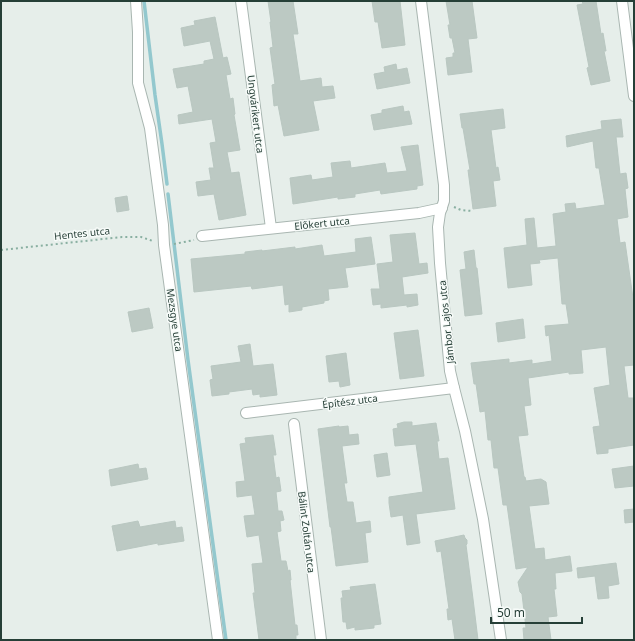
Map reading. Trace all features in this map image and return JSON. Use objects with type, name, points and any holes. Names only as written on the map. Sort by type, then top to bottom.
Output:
[{"type":"street","name":"Mezsgye utca","points":[[136,1],[138,32],[138,82],[151,136],[163,225],[164,245],[218,640]]},
{"type":"street","name":"Ungvárikert utca","points":[[241,1],[271,228]]},
{"type":"street","name":"Jámbor Lajos utca","points":[[421,1],[444,185],[444,201],[438,219],[438,226],[439,256],[450,371],[465,431],[483,519],[501,640]]},
{"type":"street","points":[[622,1],[634,96]]},
{"type":"street","name":"Előkert utca","points":[[202,236],[419,213],[442,208]]},
{"type":"street","name":"Építész utca","points":[[246,413],[454,388]]},
{"type":"street","name":"Bálint Zoltán utca","points":[[294,424],[321,640]]},
{"type":"path","points":[[178,244],[192,241],[202,236]]},
{"type":"path","name":"Hentes utca","points":[[1,250],[122,237],[141,237],[164,245]]},
{"type":"building","points":[[268,1],[293,1],[298,34],[293,34],[300,81],[321,78],[322,87],[333,86],[335,98],[313,101],[319,130],[284,136],[278,105],[274,106],[272,85],[275,84],[270,48],[273,47]]},
{"type":"building","points":[[372,1],[400,1],[405,45],[382,48],[378,22],[375,22]]},
{"type":"building","points":[[446,1],[472,1],[477,38],[468,39],[472,72],[448,75],[446,58],[453,57],[453,53],[455,53],[452,38],[450,38],[448,25],[450,25]]},
{"type":"building","points":[[582,1],[596,1],[601,34],[603,33],[606,51],[604,51],[610,81],[591,85],[577,5],[583,4]]},
{"type":"building","points":[[215,17],[223,58],[227,57],[231,74],[226,75],[230,99],[233,98],[234,115],[240,150],[227,152],[231,173],[239,172],[246,215],[219,220],[214,194],[198,196],[196,182],[211,180],[209,168],[214,168],[210,143],[216,142],[212,119],[179,124],[178,115],[193,112],[188,86],[177,88],[173,69],[204,64],[204,61],[214,59],[210,41],[184,46],[181,28],[195,25],[194,21]]},
{"type":"building","points":[[396,64],[397,70],[407,68],[410,83],[377,89],[374,74],[385,72],[384,67]]},
{"type":"building","points":[[403,106],[404,112],[409,111],[412,124],[374,130],[371,115],[382,113],[382,110]]},
{"type":"building","points":[[503,109],[505,128],[491,130],[496,168],[498,167],[500,180],[493,181],[496,206],[473,209],[468,170],[470,170],[460,114]]},
{"type":"building","points":[[621,119],[623,137],[616,137],[620,174],[626,173],[628,188],[625,189],[628,217],[617,219],[620,243],[625,242],[634,305],[634,365],[624,366],[628,398],[634,398],[634,445],[608,449],[608,453],[597,454],[593,427],[600,426],[594,388],[610,385],[606,347],[581,350],[583,373],[569,374],[569,372],[528,378],[531,405],[524,406],[528,435],[518,436],[524,477],[526,481],[541,479],[546,482],[549,504],[529,506],[535,549],[544,548],[545,560],[570,556],[572,571],[555,573],[556,589],[554,589],[557,616],[548,617],[551,640],[524,640],[523,628],[526,628],[522,594],[520,592],[518,582],[528,567],[516,569],[507,505],[503,505],[498,468],[494,468],[491,440],[488,440],[485,411],[480,412],[471,363],[509,359],[509,363],[532,360],[532,364],[552,361],[549,335],[546,336],[545,326],[569,324],[566,304],[562,304],[558,258],[539,260],[540,263],[530,264],[532,285],[508,288],[504,248],[527,245],[525,219],[534,218],[537,248],[556,246],[553,214],[566,212],[565,204],[575,203],[576,209],[605,205],[599,168],[596,168],[593,141],[567,147],[566,136],[602,129],[601,121]]},
{"type":"building","points":[[418,145],[423,185],[417,186],[417,189],[381,194],[380,190],[355,194],[355,197],[338,199],[338,197],[293,204],[290,178],[311,175],[312,180],[333,177],[331,163],[350,161],[351,168],[385,163],[387,173],[407,171],[401,147]]},
{"type":"building","points":[[127,196],[129,210],[117,212],[115,198]]},
{"type":"building","points":[[415,233],[419,264],[427,263],[428,273],[402,277],[404,295],[417,294],[418,305],[381,308],[381,304],[373,305],[371,289],[380,289],[377,264],[393,262],[390,235]]},
{"type":"building","points":[[371,237],[375,264],[345,268],[348,287],[328,289],[329,300],[324,301],[324,303],[302,307],[302,310],[289,312],[289,304],[285,305],[283,285],[252,289],[251,286],[194,292],[191,259],[245,254],[245,252],[262,250],[295,247],[295,249],[322,245],[324,256],[356,252],[355,239]]},
{"type":"building","points":[[474,250],[482,314],[465,316],[460,270],[466,269],[464,252]]},
{"type":"building","points":[[149,308],[153,328],[132,332],[128,312]]},
{"type":"building","points":[[523,319],[525,338],[498,342],[496,323]]},
{"type":"building","points":[[418,330],[424,376],[400,379],[394,333]]},
{"type":"building","points":[[250,344],[253,366],[273,364],[277,395],[260,397],[260,394],[253,395],[252,389],[212,396],[210,380],[213,379],[211,366],[241,362],[238,346]]},
{"type":"building","points":[[346,353],[350,385],[340,387],[339,381],[329,382],[326,356]]},
{"type":"building","points":[[412,422],[412,426],[436,423],[439,441],[437,441],[439,459],[448,458],[455,509],[416,514],[420,543],[407,545],[403,515],[391,517],[389,497],[423,492],[416,444],[395,446],[393,429],[398,428],[397,424]]},
{"type":"building","points":[[348,426],[349,435],[358,434],[359,444],[342,446],[347,483],[344,483],[347,502],[353,502],[356,523],[370,521],[371,532],[365,533],[368,562],[336,566],[318,429]]},
{"type":"building","points":[[273,435],[276,455],[273,455],[276,478],[279,477],[281,491],[276,492],[278,511],[282,511],[284,520],[280,521],[281,531],[277,532],[281,561],[286,561],[288,571],[290,570],[295,625],[297,625],[298,635],[296,635],[296,640],[259,640],[253,593],[255,593],[252,564],[263,563],[259,535],[247,537],[244,516],[255,515],[252,495],[237,497],[236,482],[245,481],[240,444],[246,443],[245,438]]},
{"type":"building","points":[[387,453],[390,475],[377,477],[374,455]]},
{"type":"building","points":[[138,464],[139,469],[146,468],[148,479],[111,486],[109,470]]},
{"type":"building","points":[[634,466],[634,486],[615,488],[612,469]]},
{"type":"building","points":[[634,509],[634,522],[625,523],[624,510]]},
{"type":"building","points":[[138,521],[140,527],[175,521],[176,528],[182,527],[184,541],[158,545],[158,543],[117,551],[112,526]]},
{"type":"building","points":[[464,535],[467,540],[466,545],[478,640],[455,640],[452,619],[448,620],[447,609],[449,609],[441,551],[437,552],[435,541]]},
{"type":"building","points":[[616,563],[619,584],[608,586],[609,598],[598,599],[595,576],[578,578],[577,568]]},
{"type":"building","points":[[375,584],[381,624],[374,625],[374,628],[355,630],[355,627],[347,629],[346,622],[343,622],[341,598],[343,598],[342,591],[351,590],[350,587]]},
{"type":"waterway","points":[[144,1],[167,184]]},
{"type":"waterway","points":[[168,194],[188,360],[226,640]]}]
